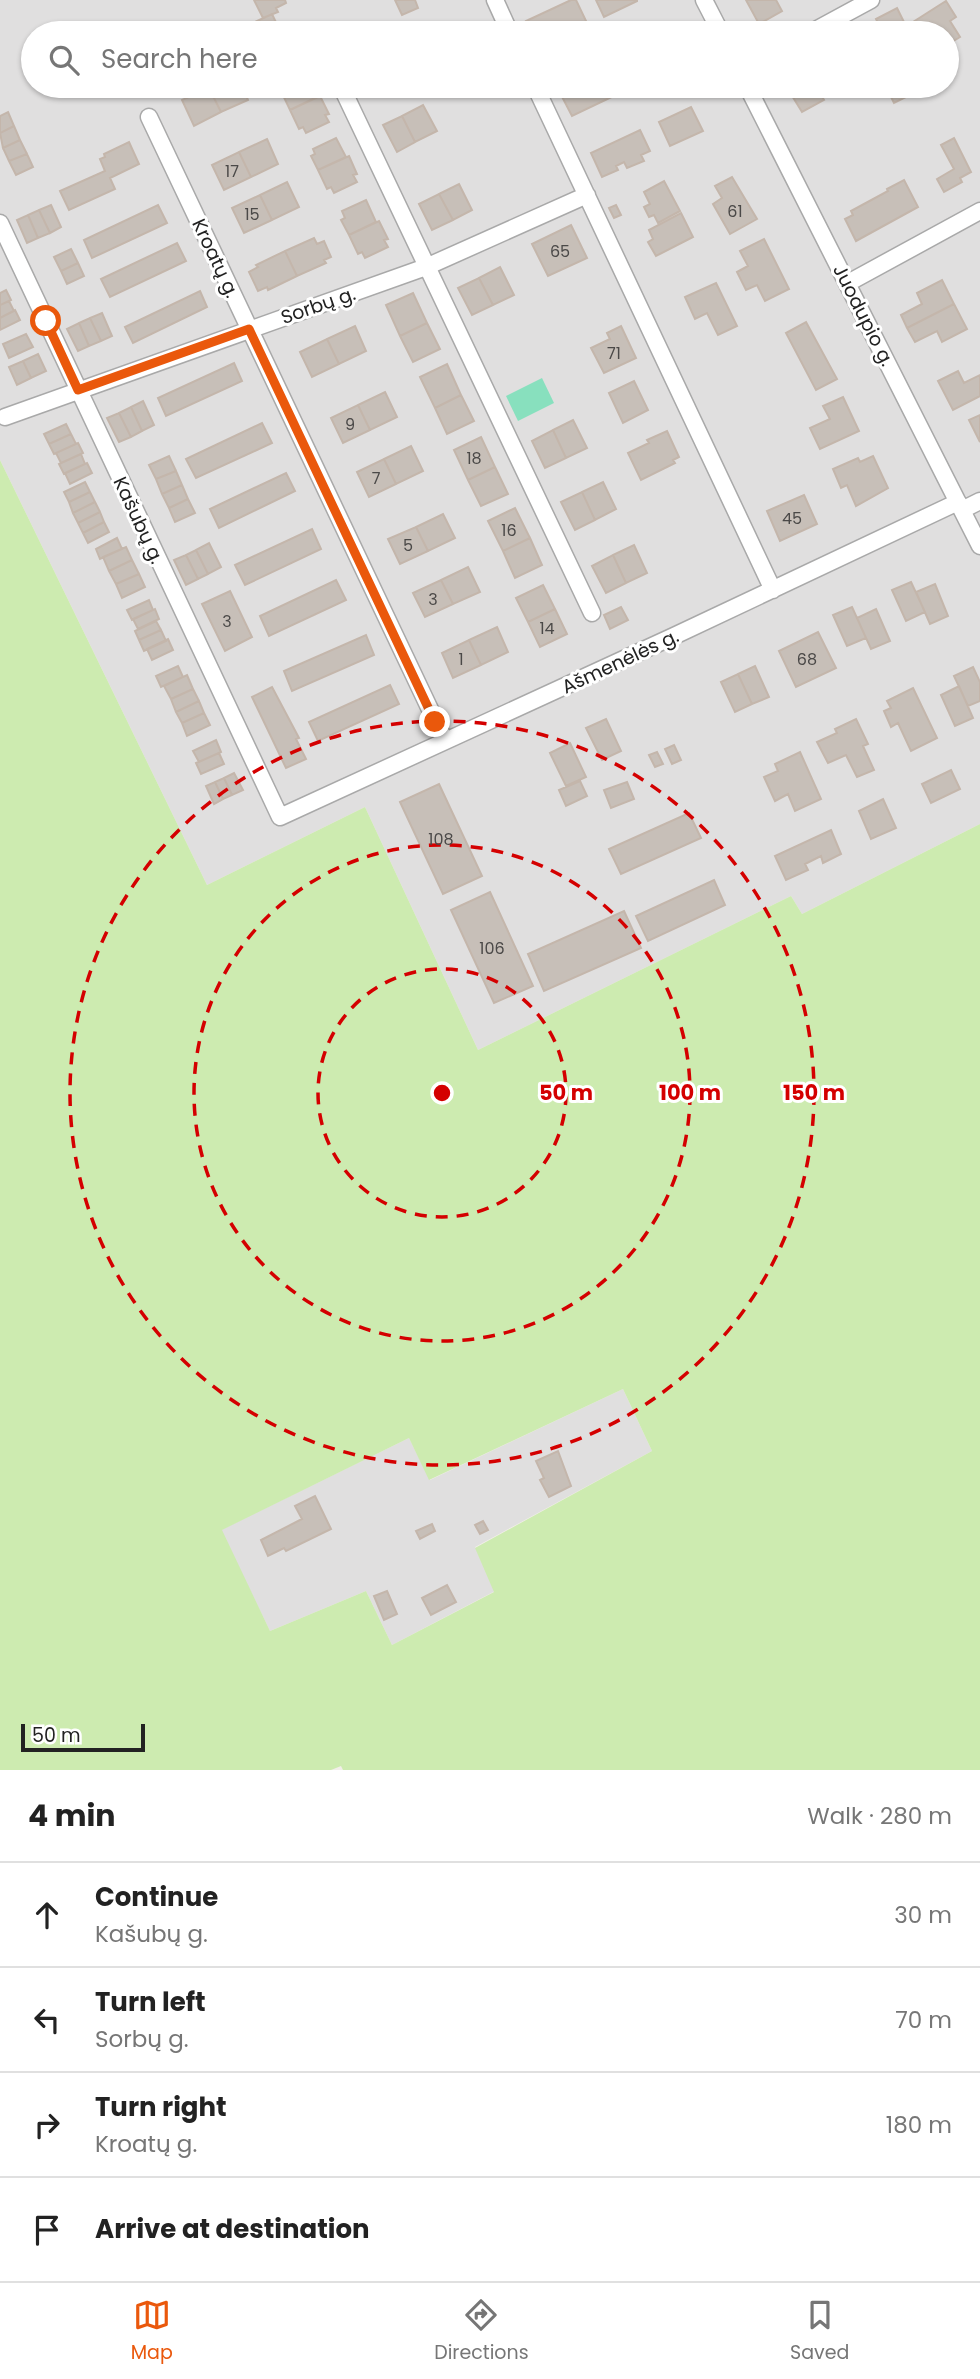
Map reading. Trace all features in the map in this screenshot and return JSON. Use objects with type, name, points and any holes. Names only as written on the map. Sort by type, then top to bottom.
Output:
[{"type":"street","points":[[495,0],[505,21]]},
{"type":"street","points":[[704,0],[715,21]]},
{"type":"street","points":[[832,21],[870,0]]},
{"type":"street","points":[[347,98],[592,612]]},
{"type":"street","points":[[541,98],[774,590]]},
{"type":"street","name":"Juodupio g.","points":[[753,98],[980,545]]},
{"type":"street","name":"Kroatų g.","points":[[149,117],[444,741]]},
{"type":"street","name":"Sorbų g.","points":[[5,417],[426,267],[587,195]]},
{"type":"street","points":[[848,283],[980,211]]},
{"type":"street","name":"Kašubų g.","points":[[0,223],[280,817]]},
{"type":"street","name":"Ašmenėlės g.","points":[[280,817],[960,506],[980,501]]},
{"type":"shaded area","points":[[0,0],[980,0],[980,824],[802,914],[791,896],[478,1050],[365,807],[207,885],[0,460]]},
{"type":"shaded area","points":[[623,1389],[652,1451],[475,1547],[495,1591],[392,1645],[366,1591],[270,1631],[221,1530],[409,1438],[430,1480]]},
{"type":"green space","points":[[542,378],[554,403],[518,421],[506,396]]},
{"type":"green space","points":[[0,460],[207,885],[365,807],[478,1050],[791,896],[802,914],[980,824],[980,1770],[343,1770],[341,1766],[331,1770],[0,1770]],"holes":[[[623,1389],[652,1451],[475,1548],[494,1592],[392,1645],[366,1591],[270,1631],[222,1530],[409,1438],[429,1480]]]},
{"type":"building","points":[[254,0],[285,0],[286,3],[276,8],[278,12],[263,18]]},
{"type":"building","points":[[395,0],[415,0],[418,8],[402,15]]},
{"type":"building","points":[[576,0],[586,21],[526,21]]},
{"type":"building","points":[[596,0],[637,0],[637,1],[604,17]]},
{"type":"building","points":[[746,0],[776,0],[782,11],[764,21],[757,21]]},
{"type":"building","points":[[946,1],[956,17],[950,21],[915,21]]},
{"type":"building","points":[[897,8],[904,21],[877,21],[876,19]]},
{"type":"building","points":[[272,14],[275,21],[257,21]]},
{"type":"building","points":[[214,98],[247,98],[248,100],[221,112]]},
{"type":"building","points":[[214,98],[221,112],[194,126],[182,100]]},
{"type":"building","points":[[284,98],[315,98],[290,110]]},
{"type":"building","points":[[321,98],[329,114],[325,115],[329,122],[306,133],[303,127],[299,129],[290,110]]},
{"type":"building","points":[[563,98],[610,98],[572,116]]},
{"type":"building","points":[[793,98],[824,100],[802,112]]},
{"type":"building","points":[[892,98],[904,98],[894,103]]},
{"type":"building","points":[[423,105],[437,131],[415,142],[402,116]]},
{"type":"building","points":[[691,107],[703,131],[670,146],[659,122]]},
{"type":"building","points":[[8,112],[14,126],[0,133],[0,116]]},
{"type":"building","points":[[402,116],[415,142],[397,152],[383,125]]},
{"type":"building","points":[[14,126],[20,140],[3,148],[0,133]]},
{"type":"building","points":[[640,130],[650,151],[641,155],[644,161],[627,168],[624,162],[616,166],[618,170],[602,177],[591,153]]},
{"type":"building","points":[[336,138],[346,157],[318,170],[311,156],[315,154],[313,149]]},
{"type":"building","points":[[954,138],[971,172],[960,178],[962,182],[944,192],[937,179],[954,169],[941,145]]},
{"type":"building","points":[[267,139],[278,164],[251,177],[239,152]]},
{"type":"building","points":[[20,140],[27,154],[9,161],[3,148]]},
{"type":"building","points":[[129,142],[139,164],[110,178],[115,189],[69,210],[60,191],[105,171],[100,159],[105,157],[104,154]]},
{"type":"building","points":[[239,152],[251,177],[224,190],[212,165]]},
{"type":"building","points":[[27,154],[33,167],[16,175],[9,161]]},
{"type":"building","points":[[349,156],[357,174],[353,175],[357,182],[334,193],[331,187],[327,189],[318,170]]},
{"type":"building","points":[[732,177],[757,219],[730,234],[713,204],[722,198],[715,186]]},
{"type":"building","points":[[904,180],[918,207],[856,241],[845,219],[853,215],[851,211]]},
{"type":"building","points":[[664,181],[680,211],[658,223],[654,215],[649,217],[644,207],[650,204],[644,192]]},
{"type":"building","points":[[287,182],[299,207],[272,220],[260,195]]},
{"type":"building","points":[[459,184],[472,210],[453,220],[439,194]]},
{"type":"building","points":[[439,194],[453,220],[432,230],[419,204]]},
{"type":"building","points":[[260,195],[272,220],[244,233],[232,208]]},
{"type":"building","points":[[366,200],[376,222],[349,235],[341,220],[345,218],[342,211]]},
{"type":"building","points":[[51,205],[61,227],[50,233],[39,210]]},
{"type":"building","points":[[158,205],[167,223],[92,258],[84,240]]},
{"type":"building","points":[[616,205],[621,215],[614,218],[609,208]]},
{"type":"building","points":[[39,210],[50,233],[38,238],[28,215]]},
{"type":"building","points":[[681,213],[693,237],[656,256],[648,242],[653,239],[649,230]]},
{"type":"building","points":[[28,215],[38,238],[27,243],[17,220]]},
{"type":"building","points":[[379,221],[388,239],[384,240],[388,247],[365,258],[362,252],[358,254],[349,235]]},
{"type":"building","points":[[571,225],[587,258],[548,276],[532,244]]},
{"type":"building","points":[[314,238],[317,244],[324,241],[331,257],[324,260],[326,263],[297,276],[285,251]]},
{"type":"building","points":[[764,239],[789,289],[765,301],[757,285],[746,290],[737,272],[748,266],[740,251]]},
{"type":"building","points":[[177,243],[186,261],[110,297],[101,279]]},
{"type":"building","points":[[71,249],[78,263],[61,271],[54,257]]},
{"type":"building","points":[[285,251],[297,276],[268,290],[267,287],[258,291],[249,272],[258,267],[256,265]]},
{"type":"building","points":[[78,263],[84,276],[67,284],[61,271]]},
{"type":"building","points":[[500,267],[514,295],[493,305],[479,278]]},
{"type":"building","points":[[479,278],[493,305],[472,315],[458,288]]},
{"type":"building","points":[[942,280],[954,304],[907,328],[901,315],[922,304],[917,293]]},
{"type":"building","points":[[716,283],[737,326],[718,335],[707,313],[695,319],[685,297]]},
{"type":"building","points":[[6,290],[11,300],[0,305],[0,293]]},
{"type":"building","points":[[200,291],[207,307],[133,343],[125,327]]},
{"type":"building","points":[[413,293],[427,323],[400,336],[386,305]]},
{"type":"building","points":[[9,301],[14,311],[0,318],[0,305]]},
{"type":"building","points":[[954,304],[967,329],[942,342],[937,331],[915,342],[907,328]]},
{"type":"building","points":[[15,310],[20,320],[0,330],[0,318]]},
{"type":"building","points":[[102,313],[112,336],[101,341],[90,318]]},
{"type":"building","points":[[90,318],[101,341],[89,346],[79,323]]},
{"type":"building","points":[[806,322],[837,379],[816,390],[786,333]]},
{"type":"building","points":[[79,323],[89,346],[78,351],[67,329]]},
{"type":"building","points":[[427,323],[440,349],[413,362],[400,336]]},
{"type":"building","points":[[355,326],[366,351],[339,364],[327,339]]},
{"type":"building","points":[[621,326],[636,358],[604,373],[591,348],[610,339],[607,333]]},
{"type":"building","points":[[26,334],[33,347],[9,358],[3,344]]},
{"type":"building","points":[[327,339],[339,364],[312,377],[300,352]]},
{"type":"building","points":[[38,354],[46,371],[31,378],[23,361]]},
{"type":"building","points":[[23,361],[31,378],[17,385],[9,367]]},
{"type":"building","points":[[234,363],[242,381],[166,416],[158,398]]},
{"type":"building","points":[[447,364],[461,395],[435,408],[420,377]]},
{"type":"building","points":[[958,371],[964,383],[980,375],[980,396],[953,410],[938,381]]},
{"type":"building","points":[[634,381],[648,410],[623,423],[609,393]]},
{"type":"building","points":[[385,392],[397,417],[370,430],[358,405]]},
{"type":"building","points":[[461,395],[474,421],[447,434],[435,408]]},
{"type":"building","points":[[843,397],[859,431],[820,449],[810,428],[830,419],[823,406]]},
{"type":"building","points":[[143,401],[154,425],[142,431],[131,407]]},
{"type":"building","points":[[358,405],[370,430],[343,443],[331,418]]},
{"type":"building","points":[[131,407],[142,431],[131,437],[119,413]]},
{"type":"building","points":[[119,413],[131,437],[119,442],[107,418]]},
{"type":"building","points":[[980,415],[980,442],[969,420]]},
{"type":"building","points":[[573,420],[587,448],[566,458],[553,430]]},
{"type":"building","points":[[262,423],[272,443],[196,478],[186,459]]},
{"type":"building","points":[[66,424],[71,434],[49,444],[44,434]]},
{"type":"building","points":[[553,430],[566,458],[545,468],[532,441]]},
{"type":"building","points":[[667,431],[679,457],[673,460],[675,463],[641,480],[628,453]]},
{"type":"building","points":[[71,434],[76,444],[54,454],[49,444]]},
{"type":"building","points":[[481,437],[495,467],[468,480],[454,450]]},
{"type":"building","points":[[78,443],[83,453],[61,463],[56,453]]},
{"type":"building","points":[[411,446],[423,471],[396,484],[384,459]]},
{"type":"building","points":[[81,454],[85,464],[64,474],[59,464]]},
{"type":"building","points":[[169,456],[176,471],[156,479],[149,465]]},
{"type":"building","points":[[873,456],[888,488],[856,506],[847,485],[841,488],[833,469],[858,458],[860,462]]},
{"type":"building","points":[[384,459],[396,484],[369,497],[357,472]]},
{"type":"building","points":[[87,463],[92,473],[70,484],[65,473]]},
{"type":"building","points":[[495,467],[508,494],[481,506],[468,480]]},
{"type":"building","points":[[176,471],[182,485],[162,494],[156,479]]},
{"type":"building","points":[[286,473],[295,491],[219,528],[210,509]]},
{"type":"building","points":[[85,482],[90,492],[69,502],[64,492]]},
{"type":"building","points":[[603,482],[616,509],[595,520],[582,492]]},
{"type":"building","points":[[182,485],[188,499],[169,508],[162,494]]},
{"type":"building","points":[[90,492],[95,502],[73,513],[69,502]]},
{"type":"building","points":[[582,492],[595,520],[575,530],[561,502]]},
{"type":"building","points":[[804,495],[817,524],[780,541],[767,511]]},
{"type":"building","points":[[188,499],[195,513],[175,522],[169,508]]},
{"type":"building","points":[[95,502],[100,512],[78,523],[73,513]]},
{"type":"building","points":[[515,508],[530,538],[503,551],[488,521]]},
{"type":"building","points":[[100,512],[104,522],[83,533],[78,523]]},
{"type":"building","points":[[443,514],[455,538],[428,551],[416,527]]},
{"type":"building","points":[[104,522],[109,532],[88,543],[83,533]]},
{"type":"building","points":[[416,527],[428,551],[400,564],[388,539]]},
{"type":"building","points":[[312,529],[321,549],[245,585],[235,565]]},
{"type":"building","points":[[117,538],[122,549],[100,559],[96,549]]},
{"type":"building","points":[[530,538],[542,565],[515,578],[503,551]]},
{"type":"building","points":[[209,543],[221,567],[208,574],[196,550]]},
{"type":"building","points":[[634,545],[647,573],[626,583],[613,555]]},
{"type":"building","points":[[126,547],[132,560],[109,571],[103,557]]},
{"type":"building","points":[[196,550],[208,574],[198,579],[186,555]]},
{"type":"building","points":[[186,555],[198,579],[186,585],[174,560]]},
{"type":"building","points":[[613,555],[626,583],[606,593],[592,566]]},
{"type":"building","points":[[132,560],[139,574],[116,584],[109,571]]},
{"type":"building","points":[[468,567],[480,592],[453,604],[441,580]]},
{"type":"building","points":[[139,574],[145,587],[122,598],[116,584]]},
{"type":"building","points":[[336,580],[346,600],[269,636],[260,616]]},
{"type":"building","points":[[441,580],[453,604],[425,617],[413,593]]},
{"type":"building","points":[[911,582],[925,612],[906,621],[892,590]]},
{"type":"building","points":[[935,584],[948,616],[930,624],[916,592]]},
{"type":"building","points":[[543,585],[555,609],[528,622],[516,598]]},
{"type":"building","points":[[230,591],[252,637],[225,651],[202,604]]},
{"type":"building","points":[[149,600],[153,610],[132,620],[127,610]]},
{"type":"building","points":[[621,607],[628,620],[610,629],[604,615]]},
{"type":"building","points":[[852,607],[866,638],[847,646],[833,615]]},
{"type":"building","points":[[155,609],[159,619],[138,629],[133,619]]},
{"type":"building","points":[[555,609],[567,634],[540,647],[528,622]]},
{"type":"building","points":[[876,609],[890,641],[871,649],[857,618]]},
{"type":"building","points":[[156,621],[161,630],[139,640],[135,631]]},
{"type":"building","points":[[497,627],[508,652],[481,665],[469,640]]},
{"type":"building","points":[[161,630],[166,641],[144,651],[139,640]]},
{"type":"building","points":[[818,632],[836,668],[796,687],[779,651]]},
{"type":"building","points":[[366,635],[374,655],[292,691],[284,671]]},
{"type":"building","points":[[168,639],[173,650],[152,660],[147,649]]},
{"type":"building","points":[[469,640],[481,665],[453,678],[442,653]]},
{"type":"building","points":[[178,666],[183,677],[161,687],[156,676]]},
{"type":"building","points":[[755,666],[769,697],[752,704],[738,674]]},
{"type":"building","points":[[973,667],[980,682],[980,701],[968,706],[954,676]]},
{"type":"building","points":[[738,674],[752,704],[735,712],[721,682]]},
{"type":"building","points":[[187,675],[193,689],[171,699],[164,686]]},
{"type":"building","points":[[390,685],[399,704],[318,741],[309,722]]},
{"type":"building","points":[[959,686],[973,718],[955,726],[941,695]]},
{"type":"building","points":[[272,687],[299,738],[296,739],[306,759],[286,768],[252,697]]},
{"type":"building","points":[[913,688],[937,738],[911,751],[898,723],[891,727],[884,711],[891,708],[887,701]]},
{"type":"building","points":[[193,689],[199,701],[176,712],[171,699]]},
{"type":"building","points":[[199,701],[204,713],[182,723],[176,712]]},
{"type":"building","points":[[204,713],[210,725],[187,736],[182,723]]},
{"type":"building","points":[[606,719],[621,751],[602,760],[586,728]]},
{"type":"building","points":[[856,719],[868,744],[863,746],[874,770],[857,777],[846,755],[828,763],[817,742],[837,733],[835,729]]},
{"type":"building","points":[[216,740],[221,752],[199,762],[193,751]]},
{"type":"building","points":[[570,743],[586,777],[566,786],[550,753]]},
{"type":"building","points":[[674,745],[681,760],[672,764],[665,749]]},
{"type":"building","points":[[657,752],[663,764],[655,767],[649,755]]},
{"type":"building","points":[[800,752],[821,799],[795,811],[788,794],[775,801],[764,777],[778,771],[775,764]]},
{"type":"building","points":[[219,753],[224,764],[201,774],[196,763]]},
{"type":"building","points":[[951,770],[960,789],[931,803],[922,784]]},
{"type":"building","points":[[234,773],[243,790],[232,795],[224,778]]},
{"type":"building","points":[[224,778],[232,795],[223,799],[215,782]]},
{"type":"building","points":[[580,781],[587,796],[566,806],[559,790]]},
{"type":"building","points":[[215,782],[223,799],[214,804],[206,786]]},
{"type":"building","points":[[627,782],[634,799],[611,808],[604,790]]},
{"type":"building","points":[[439,784],[482,876],[443,894],[400,802]]},
{"type":"building","points":[[883,799],[896,828],[871,839],[859,811]]},
{"type":"building","points":[[689,813],[701,838],[621,874],[609,849]]},
{"type":"building","points":[[831,830],[841,854],[823,863],[821,856],[805,864],[808,870],[786,880],[775,856]]},
{"type":"building","points":[[714,880],[725,905],[648,941],[636,916]]},
{"type":"building","points":[[490,892],[533,986],[494,1003],[451,910]]},
{"type":"building","points":[[624,911],[641,948],[544,991],[528,954]]},
{"type":"building","points":[[558,1451],[571,1486],[549,1497],[540,1480],[544,1478],[536,1461]]},
{"type":"building","points":[[315,1496],[331,1529],[286,1551],[284,1548],[268,1556],[261,1540],[302,1519],[295,1506]]},
{"type":"building","points":[[483,1521],[488,1530],[480,1534],[475,1525]]},
{"type":"building","points":[[432,1524],[435,1531],[420,1539],[416,1531]]},
{"type":"building","points":[[447,1585],[456,1602],[431,1615],[422,1598]]},
{"type":"building","points":[[387,1591],[397,1614],[384,1620],[374,1596]]},
{"type":"route","points":[[46,321],[78,390],[249,329],[435,722]]}]
